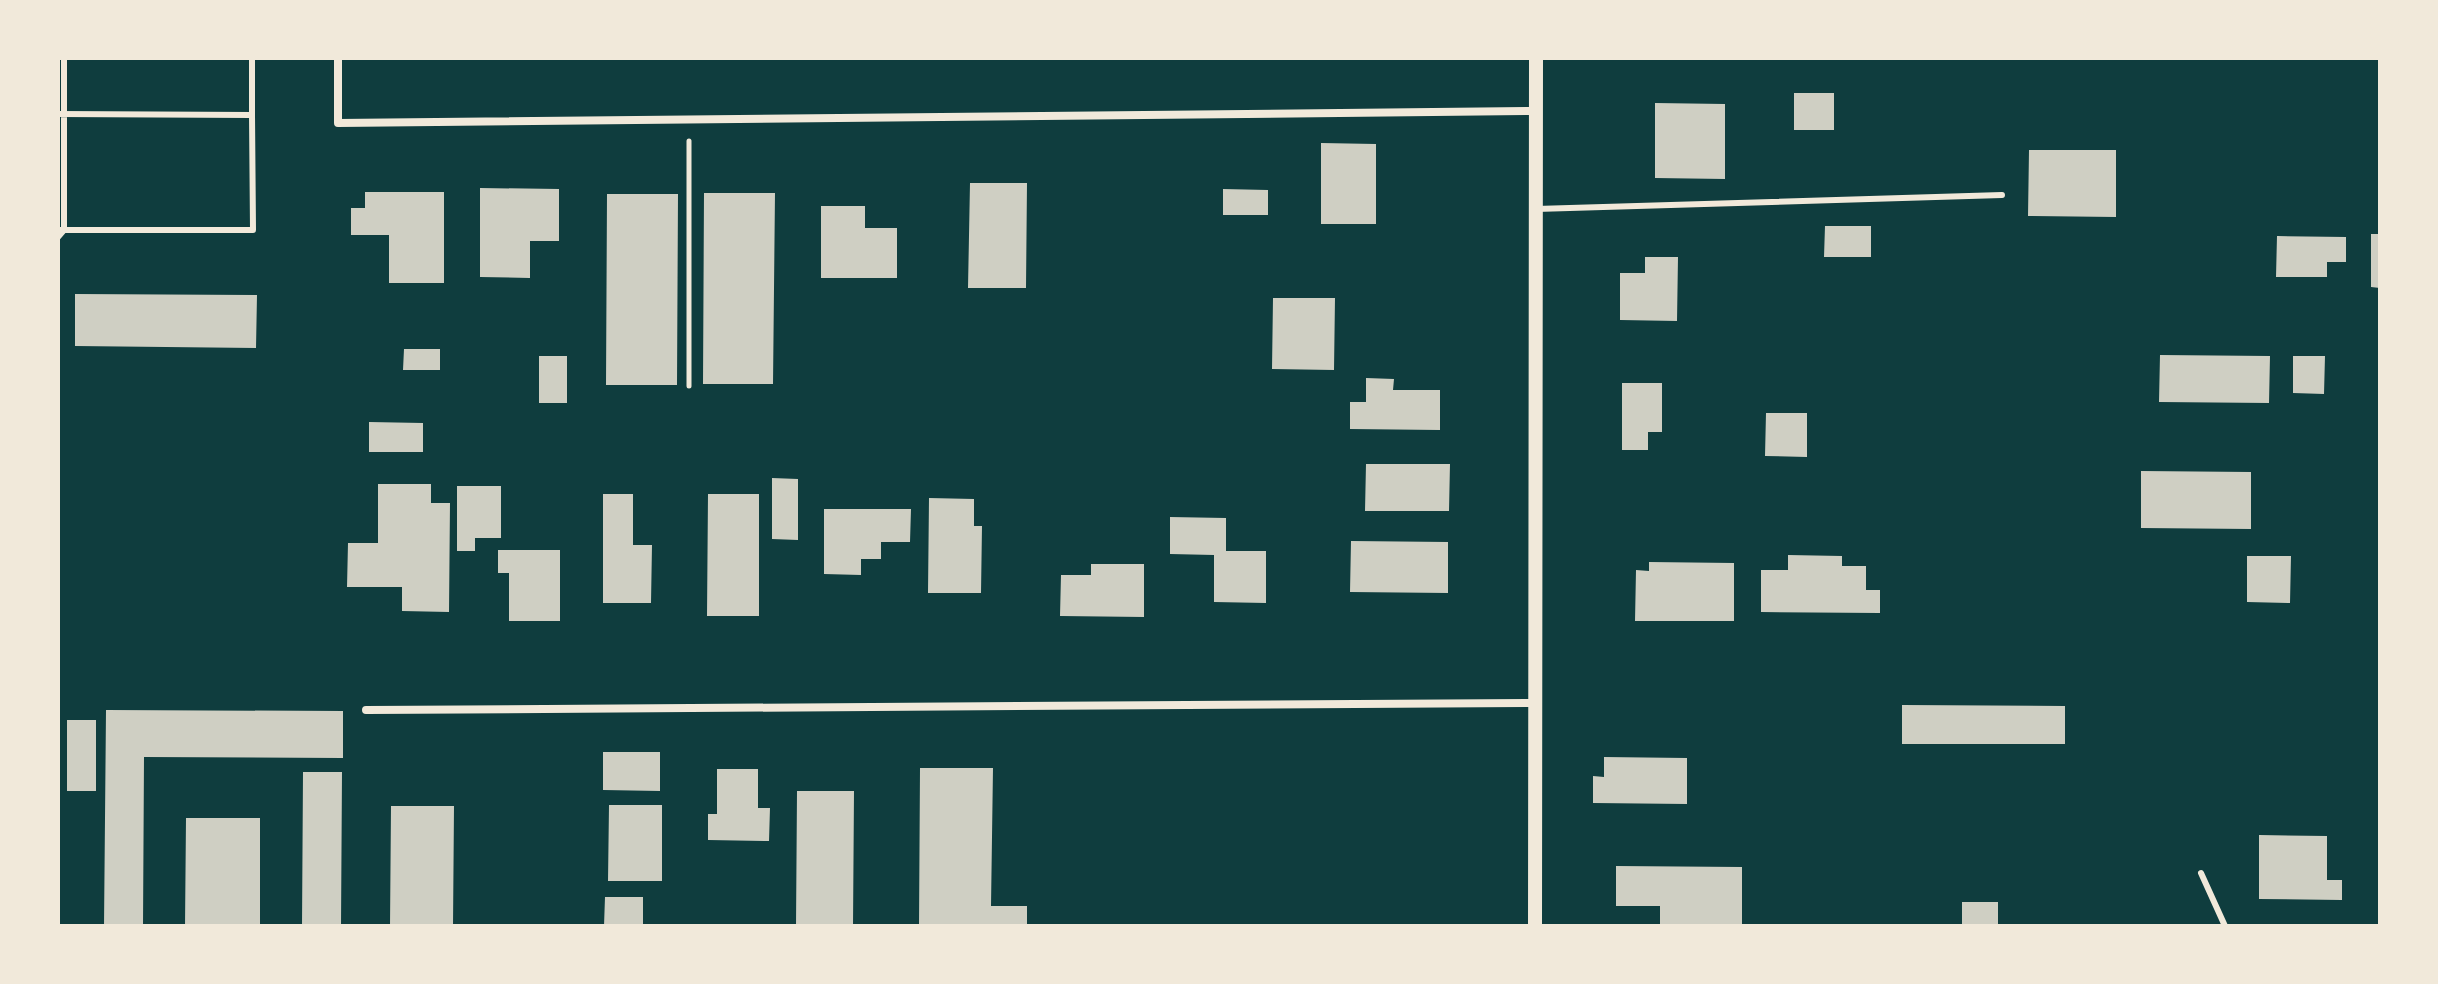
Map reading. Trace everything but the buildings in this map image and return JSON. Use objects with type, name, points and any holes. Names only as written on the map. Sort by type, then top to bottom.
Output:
[{"type":"street","points":[[338,58],[338,123],[1536,111]]},
{"type":"street","points":[[1535,926],[1536,58]]},
{"type":"street","points":[[366,710],[1536,703]]},
{"type":"lane","points":[[58,237],[61,230],[64,58]]},
{"type":"lane","points":[[61,230],[253,230],[252,58]]},
{"type":"lane","points":[[61,114],[252,115]]},
{"type":"lane","points":[[1536,209],[2002,195]]},
{"type":"lane","points":[[2201,873],[2225,926]]},
{"type":"path","points":[[689,120],[689,386]]}]
